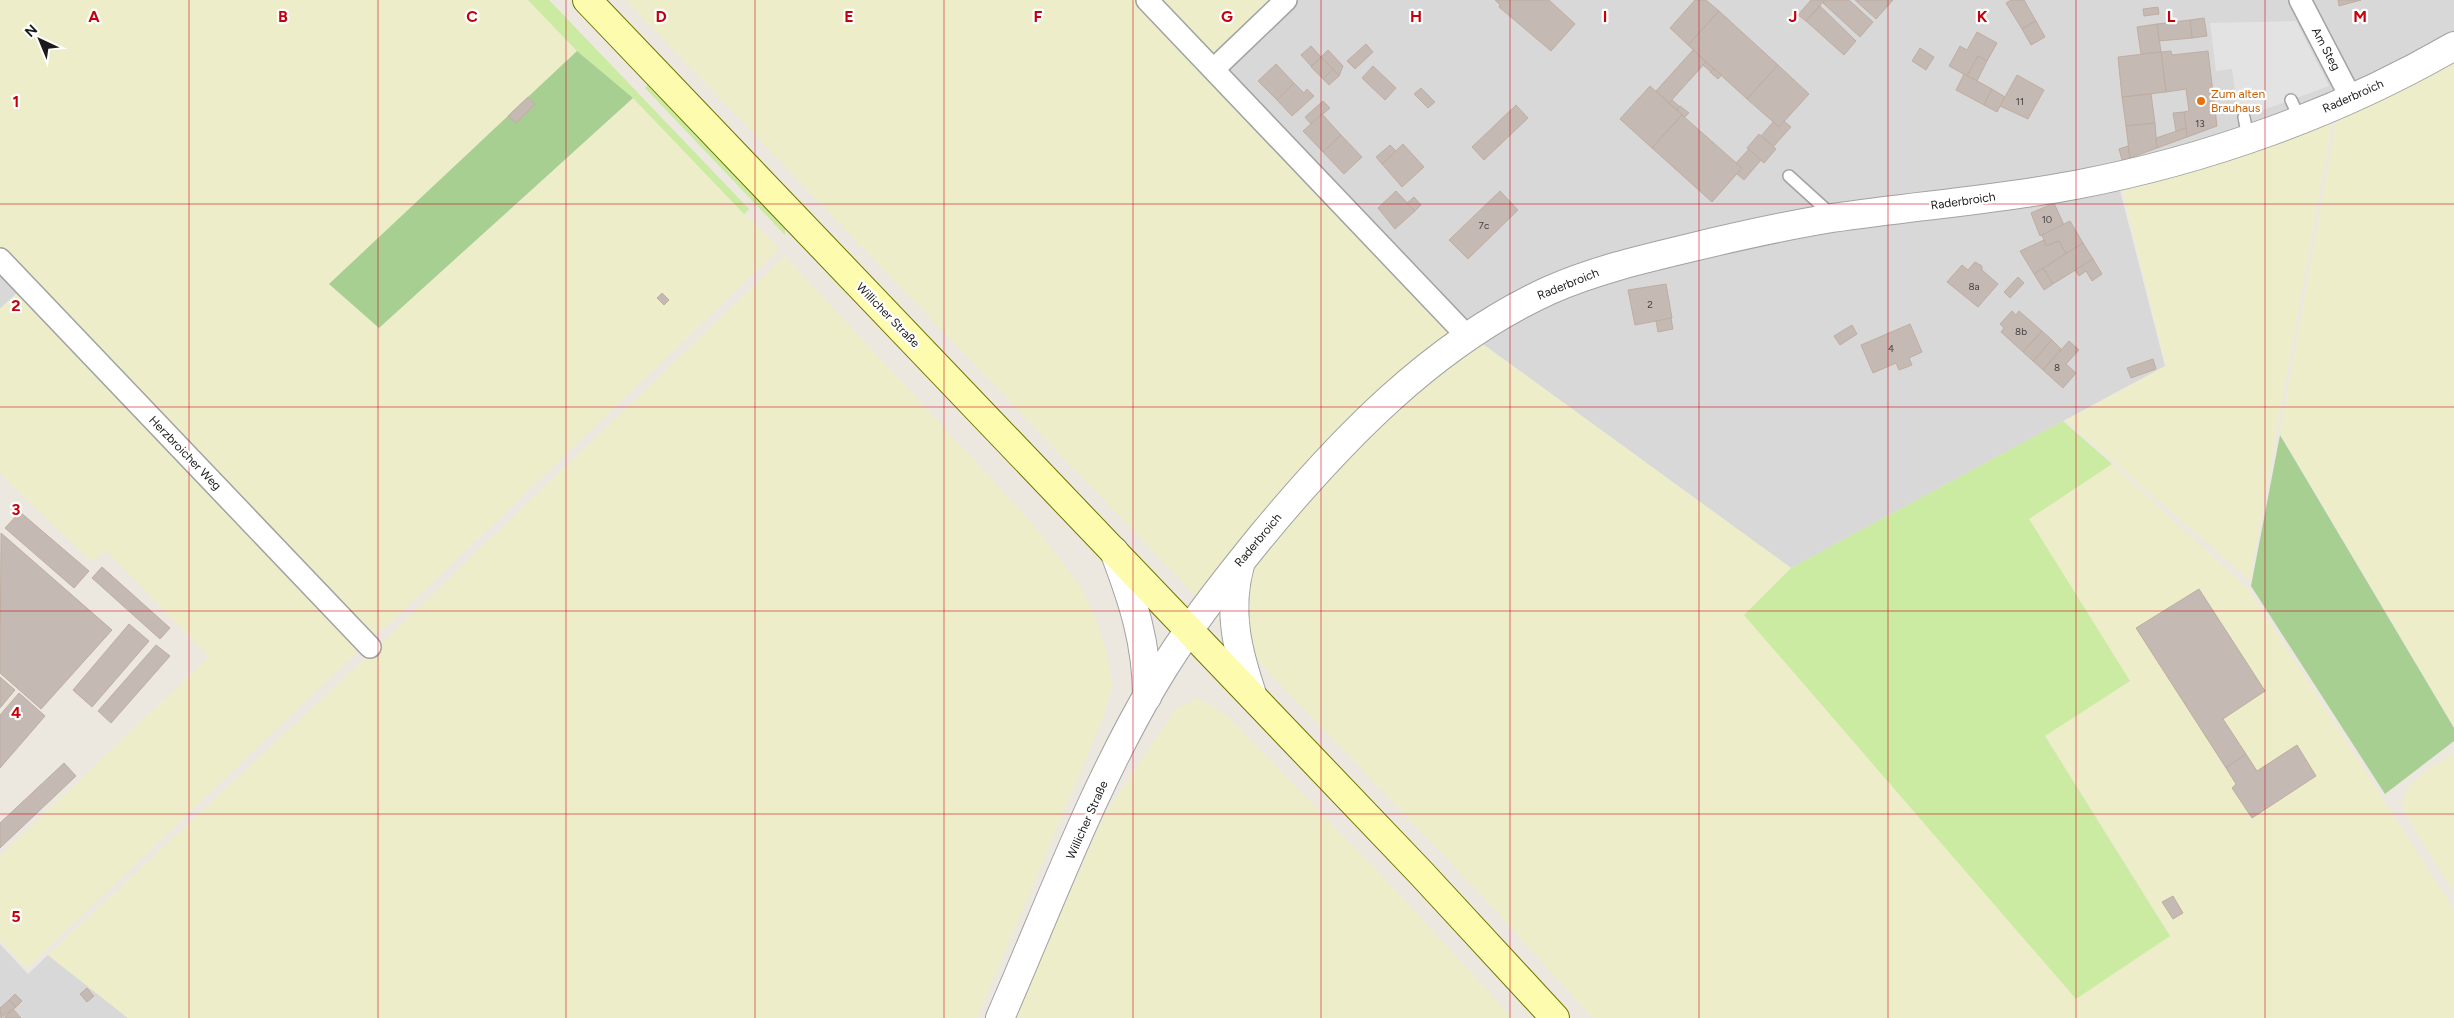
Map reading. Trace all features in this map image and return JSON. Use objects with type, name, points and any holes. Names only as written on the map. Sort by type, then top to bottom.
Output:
[{"type":"main road","name":"Willicher Straße","points":[[587,0],[1253,697],[1555,1018]]},
{"type":"street","points":[[1147,0],[1468,337]]},
{"type":"street","points":[[1214,69],[1286,0]]},
{"type":"street","name":"Am Steg","points":[[2300,0],[2324,61],[2351,98]]},
{"type":"street","name":"Raderbroich","points":[[1189,630],[1241,562],[1306,484],[1348,440],[1405,388],[1468,337],[1523,303],[1567,282],[1715,242],[1835,218],[2074,185],[2170,162],[2246,127],[2296,109],[2351,98],[2454,46]]},
{"type":"street","name":"Herzbroicher Weg","points":[[0,259],[370,647]]},
{"type":"street","points":[[1114,551],[1132,597],[1140,628],[1146,660],[1147,697]]},
{"type":"street","points":[[1241,562],[1234,594],[1235,632],[1253,697]]},
{"type":"street","name":"Willicher Straße","points":[[1000,1018],[1092,808],[1147,697],[1189,630]]},
{"type":"lane","points":[[1789,176],[1835,218]]},
{"type":"shaded area","points":[[1290,0],[2454,0],[2454,37],[2355,86],[2190,148],[2114,167],[2165,366],[1791,568],[1484,345],[1218,69]]},
{"type":"shaded area","points":[[2296,21],[2329,86],[2239,119],[2232,69],[2216,71],[2210,23]]},
{"type":"shaded area","points":[[0,267],[21,289],[0,309]]},
{"type":"shaded area","points":[[0,944],[28,974],[48,955],[128,1018],[0,1018]]},
{"type":"green space","points":[[0,0],[528,0],[577,51],[330,284],[379,328],[633,98],[779,249],[386,627],[374,634],[362,632],[0,254]]},
{"type":"green space","points":[[528,0],[549,0],[749,209],[744,214],[633,98],[577,51]]},
{"type":"green space","points":[[626,0],[1280,0],[1208,70],[1276,147],[1484,345],[1791,568],[1745,615],[2170,935],[2045,735],[2130,681],[2029,519],[2112,464],[2249,590],[2454,910],[2454,1018],[1593,1018],[1474,887]]},
{"type":"green space","points":[[577,51],[633,98],[379,328],[329,284]]},
{"type":"green space","points":[[2454,52],[2454,726],[2280,433],[2339,106]]},
{"type":"green space","points":[[649,83],[785,226],[785,235],[645,88]]},
{"type":"green space","points":[[2335,107],[2250,580],[2066,420],[2166,366],[2120,180]]},
{"type":"green space","points":[[785,256],[1032,523],[1080,586],[1095,616],[1107,652],[1112,686],[1104,716],[977,1018],[128,1018],[48,955],[381,644]]},
{"type":"green space","points":[[21,289],[362,647],[27,968],[0,940],[0,856],[209,657],[106,550],[92,562],[0,473],[0,309]]},
{"type":"green space","points":[[2063,421],[2112,464],[2029,519],[2130,681],[2045,736],[2170,936],[2076,999],[1744,615],[1791,568]]},
{"type":"green space","points":[[2280,435],[2454,728],[2454,741],[2385,794],[2251,586]]},
{"type":"green space","points":[[1198,698],[1228,716],[1400,895],[1512,1018],[1015,1018],[1104,815],[1175,710]]},
{"type":"green space","points":[[2454,753],[2454,892],[2417,834],[2402,805],[2407,788],[2426,771]]},
{"type":"building","points":[[1495,0],[1549,0],[1575,24],[1551,51],[1499,7],[1500,5]]},
{"type":"building","points":[[1695,0],[1706,0],[1719,11],[1688,45],[1670,28]]},
{"type":"building","points":[[1811,0],[1825,0],[1806,21],[1798,15]]},
{"type":"building","points":[[1825,0],[1849,0],[1873,22],[1860,37],[1823,3]]},
{"type":"building","points":[[1855,0],[1893,0],[1876,19]]},
{"type":"building","points":[[2011,0],[2024,0],[2036,21],[2022,29],[2006,3]]},
{"type":"building","points":[[2338,0],[2361,0],[2339,6]]},
{"type":"building","points":[[1820,6],[1856,41],[1844,55],[1806,21]]},
{"type":"building","points":[[2158,7],[2159,14],[2144,16],[2143,9]]},
{"type":"building","points":[[1719,11],[1778,65],[1747,99],[1688,45]]},
{"type":"building","points":[[2204,18],[2207,36],[2192,38],[2190,20]]},
{"type":"building","points":[[2190,20],[2192,38],[2159,41],[2157,24]]},
{"type":"building","points":[[2036,21],[2045,37],[2031,45],[2022,29]]},
{"type":"building","points":[[2157,24],[2161,52],[2141,54],[2137,27]]},
{"type":"building","points":[[1977,32],[1997,43],[1987,61],[1978,56],[1967,76],[1949,66],[1960,46],[1967,50]]},
{"type":"building","points":[[1366,44],[1373,52],[1355,69],[1347,61]]},
{"type":"building","points":[[1311,46],[1321,57],[1311,66],[1301,55]]},
{"type":"building","points":[[1920,48],[1934,57],[1926,70],[1912,61]]},
{"type":"building","points":[[1328,50],[1343,66],[1339,76],[1321,57]]},
{"type":"building","points":[[1693,50],[1706,62],[1669,103],[1656,91]]},
{"type":"building","name":"Zum alten Brauhaus","points":[[2171,51],[2172,55],[2208,51],[2217,126],[2187,137],[2184,112],[2189,111],[2186,89],[2166,92],[2161,52]]},
{"type":"building","points":[[2161,52],[2166,92],[2122,97],[2118,57]]},
{"type":"building","points":[[1978,56],[1987,61],[1977,81],[1967,76]]},
{"type":"building","points":[[1321,57],[1333,69],[1323,79],[1311,67]]},
{"type":"building","points":[[1706,62],[1714,69],[1711,72],[1703,65]]},
{"type":"building","points":[[1276,64],[1294,83],[1277,100],[1258,81]]},
{"type":"building","points":[[1778,65],[1809,94],[1779,127],[1747,99]]},
{"type":"building","points":[[1373,66],[1396,88],[1385,100],[1362,78]]},
{"type":"building","points":[[1333,69],[1339,76],[1329,85],[1323,79]]},
{"type":"building","points":[[1714,69],[1722,75],[1718,79],[1710,72]]},
{"type":"building","points":[[1964,74],[1992,89],[1984,105],[1956,90]]},
{"type":"building","points":[[2017,75],[2044,90],[2028,119],[2000,106]]},
{"type":"building","points":[[1294,83],[1304,93],[1307,89],[1314,96],[1292,116],[1277,100]]},
{"type":"building","points":[[1650,86],[1682,115],[1652,148],[1620,119]]},
{"type":"building","points":[[1421,88],[1435,102],[1428,108],[1414,94]]},
{"type":"building","points":[[1992,89],[2005,97],[1997,112],[1984,105]]},
{"type":"building","points":[[2151,94],[2155,123],[2126,126],[2122,97]]},
{"type":"building","points":[[528,97],[535,104],[516,123],[508,116]]},
{"type":"building","points":[[1672,100],[1680,107],[1677,110],[1669,103]]},
{"type":"building","points":[[1323,101],[1330,108],[1311,124],[1305,117]]},
{"type":"building","points":[[1516,105],[1528,118],[1484,160],[1472,147]]},
{"type":"building","points":[[1680,106],[1689,113],[1685,117],[1677,110]]},
{"type":"building","points":[[2184,112],[2186,128],[2176,131],[2173,113]]},
{"type":"building","points":[[1322,114],[1341,135],[1323,152],[1303,131]]},
{"type":"building","points":[[1682,115],[1742,168],[1712,202],[1652,148]]},
{"type":"building","points":[[1784,121],[1791,127],[1773,147],[1761,136],[1773,122],[1779,127]]},
{"type":"building","points":[[2155,123],[2157,148],[2130,158],[2126,126]]},
{"type":"building","points":[[2186,128],[2187,137],[2157,148],[2156,138]]},
{"type":"building","points":[[1759,134],[1776,149],[1764,163],[1747,148]]},
{"type":"building","points":[[1341,135],[1362,157],[1344,174],[1323,152]]},
{"type":"building","points":[[1403,144],[1424,167],[1402,187],[1382,164]]},
{"type":"building","points":[[1390,145],[1396,151],[1382,164],[1376,157]]},
{"type":"building","points":[[2128,146],[2130,158],[2122,160],[2119,149]]},
{"type":"building","points":[[1749,149],[1761,160],[1744,180],[1737,174],[1742,168],[1736,163]]},
{"type":"building","points":[[1396,191],[1415,211],[1395,229],[1378,208]]},
{"type":"building","points":[[1500,191],[1518,210],[1468,259],[1449,240]]},
{"type":"building","points":[[1414,197],[1421,205],[1415,211],[1407,203]]},
{"type":"building","points":[[2054,203],[2064,225],[2040,236],[2031,213]]},
{"type":"building","points":[[2070,221],[2083,243],[2066,254],[2059,241],[2046,246],[2042,235]]},
{"type":"building","points":[[2044,240],[2046,246],[2059,241],[2066,254],[2034,274],[2020,251]]},
{"type":"building","points":[[2083,243],[2093,259],[2053,284],[2043,268]]},
{"type":"building","points":[[2093,259],[2102,274],[2092,281],[2086,271],[2079,276],[2075,270]]},
{"type":"building","points":[[1975,262],[1982,266],[1982,270],[1998,284],[1978,307],[1947,282],[1962,265],[1968,270]]},
{"type":"building","points":[[2043,268],[2053,284],[2044,290],[2034,274]]},
{"type":"building","points":[[2018,277],[2024,283],[2010,298],[2004,292]]},
{"type":"building","points":[[1666,284],[1672,318],[1635,325],[1628,290]]},
{"type":"building","points":[[662,293],[669,300],[664,305],[657,298]]},
{"type":"building","points":[[2012,311],[2016,315],[2019,311],[2042,331],[2023,352],[2001,332],[2004,328],[2000,324]]},
{"type":"building","points":[[1671,318],[1673,329],[1658,332],[1656,321]]},
{"type":"building","points":[[1910,324],[1922,352],[1909,358],[1912,365],[1899,370],[1896,363],[1873,373],[1861,345]]},
{"type":"building","points":[[1852,325],[1857,334],[1840,345],[1834,336]]},
{"type":"building","points":[[2042,331],[2052,340],[2033,361],[2023,352]]},
{"type":"building","points":[[2052,340],[2061,349],[2043,370],[2033,361]]},
{"type":"building","points":[[2069,341],[2079,350],[2066,364],[2076,373],[2063,388],[2043,370]]},
{"type":"building","points":[[2153,359],[2156,369],[2131,378],[2127,368]]},
{"type":"building","points":[[20,512],[89,571],[74,588],[5,528]]},
{"type":"building","points":[[1,533],[112,630],[41,709],[0,673]]},
{"type":"building","points":[[102,567],[170,628],[160,639],[92,578]]},
{"type":"building","points":[[2199,589],[2265,691],[2223,719],[2246,754],[2226,768],[2136,628]]},
{"type":"building","points":[[129,624],[149,641],[92,707],[73,690]]},
{"type":"building","points":[[156,645],[170,656],[111,723],[98,711]]},
{"type":"building","points":[[0,677],[15,690],[0,708]]},
{"type":"building","points":[[19,693],[45,716],[0,768],[0,715]]},
{"type":"building","points":[[2297,745],[2316,776],[2252,818],[2232,788],[2236,784],[2226,768],[2246,754],[2257,771]]},
{"type":"building","points":[[64,763],[76,776],[0,848],[0,823]]},
{"type":"building","points":[[2173,896],[2183,913],[2173,919],[2162,902]]},
{"type":"building","points":[[87,988],[94,996],[87,1002],[80,994]]},
{"type":"building","points":[[15,994],[22,1001],[16,1007],[9,1000]]},
{"type":"building","points":[[9,1000],[16,1007],[1,1018],[0,1008]]},
{"type":"building","points":[[13,1009],[21,1018],[4,1018]]},
{"type":"place","name":"Zum alten Brauhaus","points":[[2201,101]]}]
